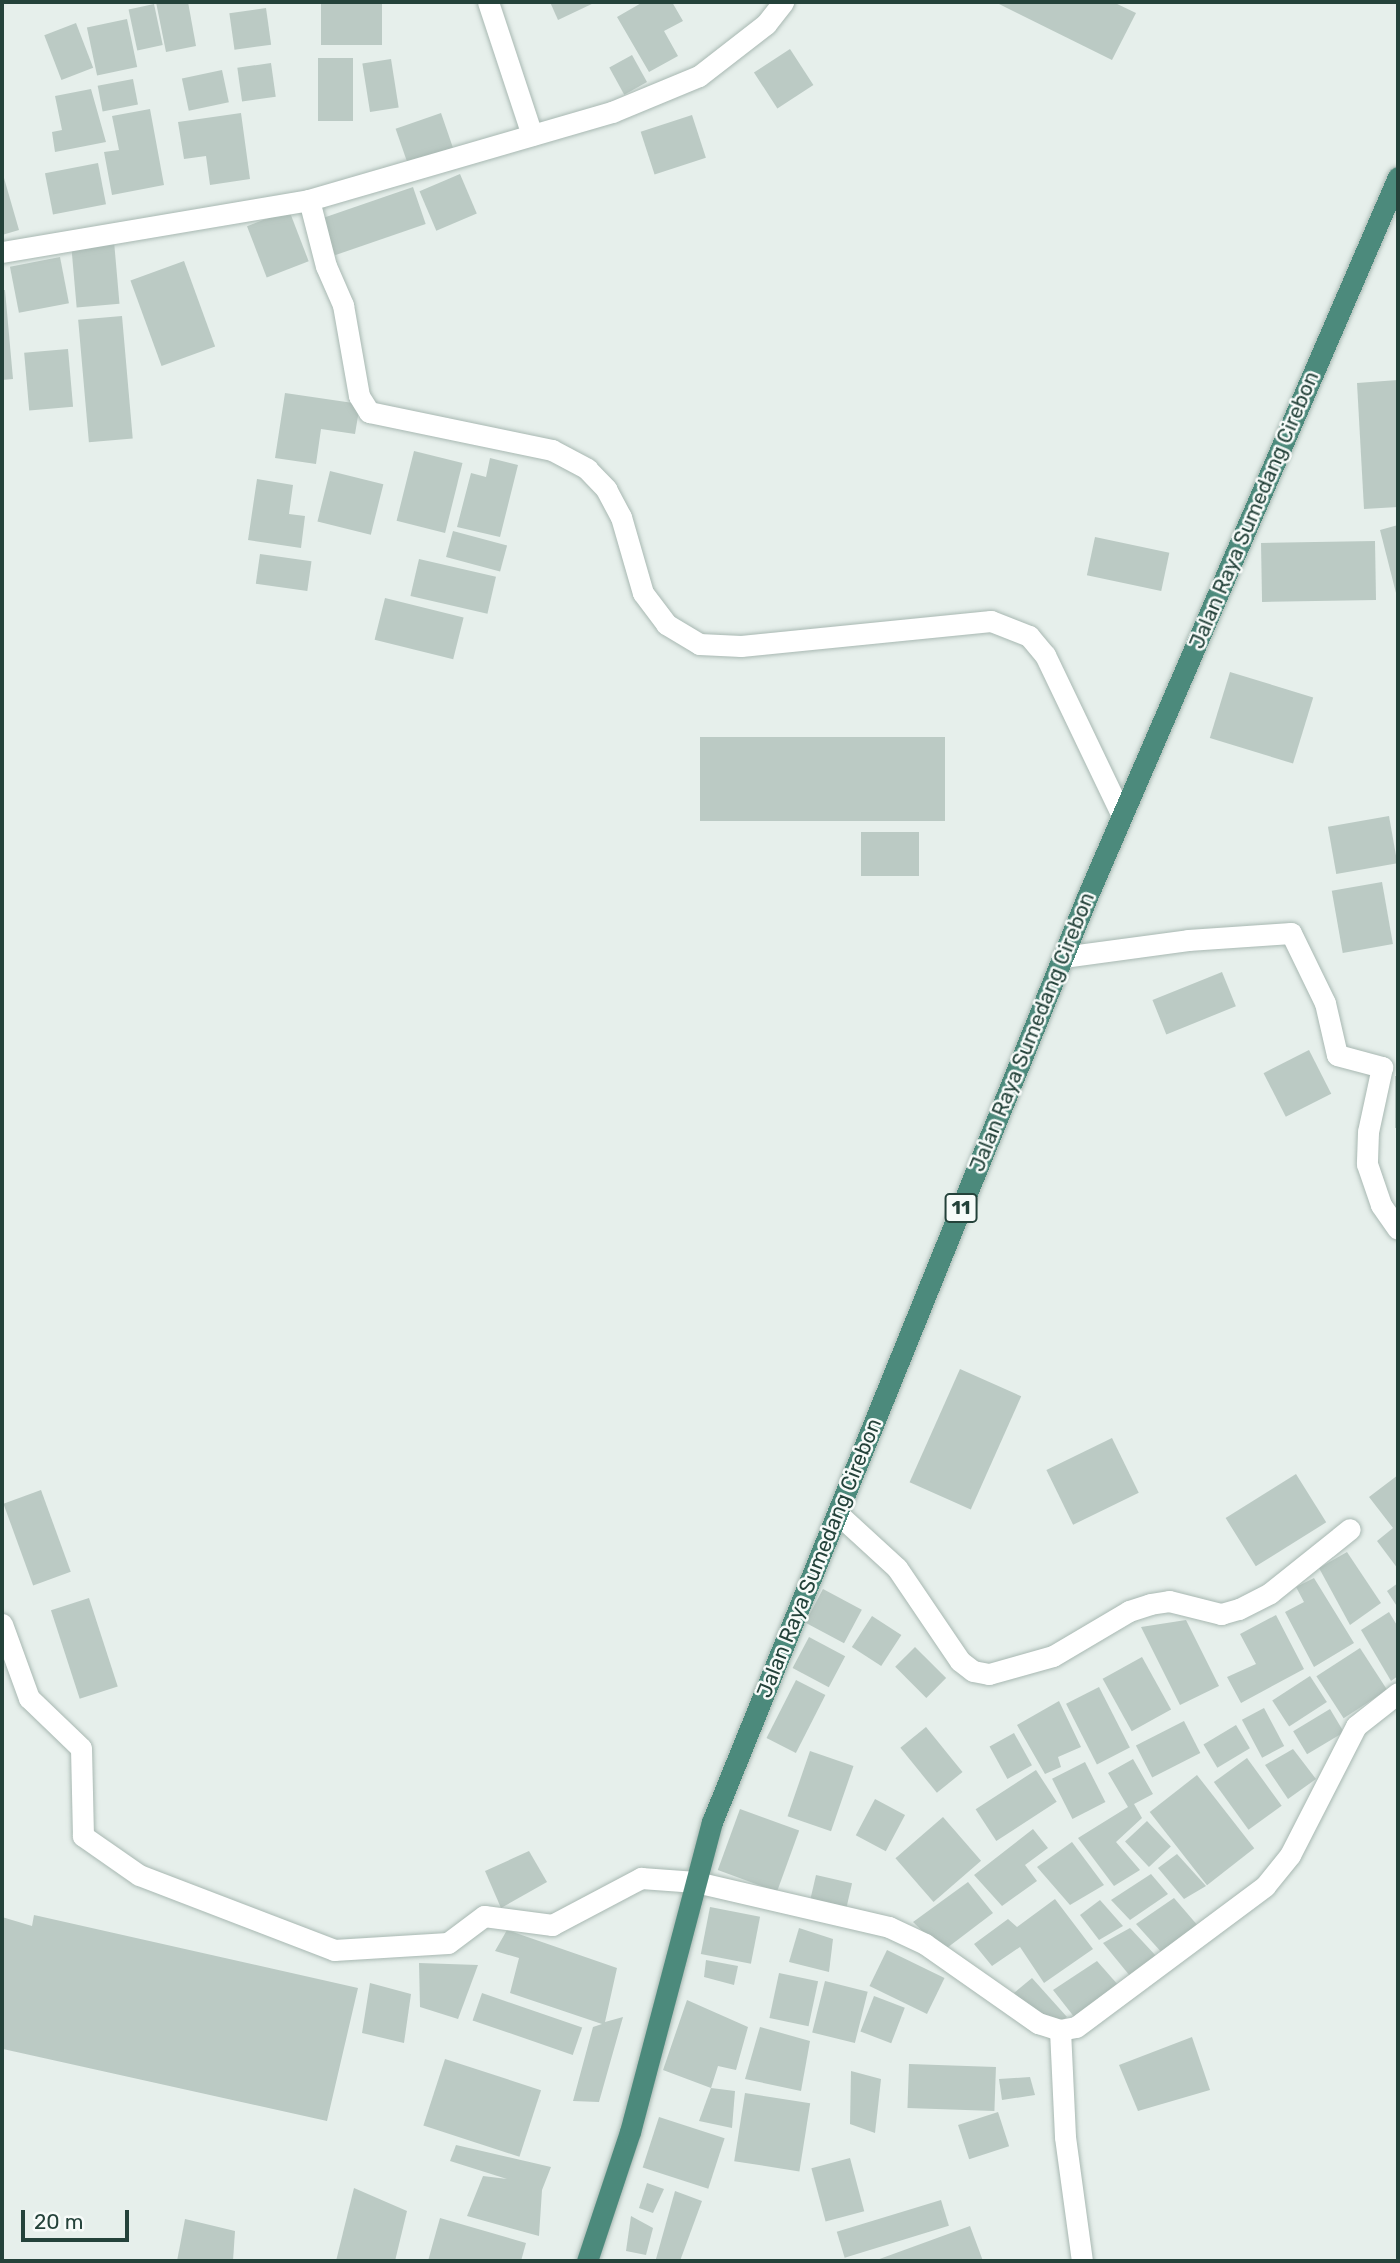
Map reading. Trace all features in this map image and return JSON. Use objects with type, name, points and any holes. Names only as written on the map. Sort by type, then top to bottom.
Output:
[{"type":"highway","name":"Jalan Raya Sumedang Cirebon","points":[[587,2261],[630,2132],[712,1822],[1063,957],[1398,177]]},
{"type":"street","points":[[488,2],[532,135]]},
{"type":"street","points":[[2,252],[309,200],[612,112],[699,76],[766,24],[783,2]]},
{"type":"street","points":[[309,200],[326,266],[343,306],[359,396],[369,412],[552,450],[587,469],[606,489],[621,517],[643,593],[666,624],[699,644],[741,646],[991,621],[1029,636],[1045,655],[1122,816]]},
{"type":"street","points":[[1063,957],[1188,940],[1291,933],[1325,1003],[1337,1055],[1382,1067],[1368,1132],[1367,1164],[1381,1205],[1398,1229]]},
{"type":"street","points":[[837,1513],[897,1568],[960,1661],[973,1671],[989,1674],[1053,1656],[1129,1611],[1150,1604],[1169,1601],[1221,1614],[1239,1609],[1270,1593],[1350,1529]]},
{"type":"street","points":[[2,1624],[29,1698],[81,1748],[83,1836],[139,1875],[334,1950],[448,1943],[484,1916],[552,1925],[641,1878],[696,1882],[889,1927],[925,1944],[1038,2023],[1060,2031],[1076,2027],[1265,1886],[1290,1855],[1356,1726],[1398,1692]]},
{"type":"street","points":[[1060,2031],[1065,2137],[1082,2261]]},
{"type":"building","points":[[156,2],[188,2],[196,46],[166,52]]},
{"type":"building","points":[[321,2],[382,2],[382,45],[321,45]]},
{"type":"building","points":[[550,2],[596,2],[558,20]]},
{"type":"building","points":[[643,2],[672,2],[683,21],[664,31],[678,56],[649,72],[617,17]]},
{"type":"building","points":[[995,2],[1113,2],[1136,13],[1112,60]]},
{"type":"building","points":[[154,4],[163,45],[137,50],[129,9]]},
{"type":"building","points":[[266,8],[271,45],[235,50],[229,13]]},
{"type":"building","points":[[127,19],[137,67],[97,75],[87,28]]},
{"type":"building","points":[[76,23],[93,68],[61,80],[44,35]]},
{"type":"building","points":[[790,49],[813,85],[777,108],[754,72]]},
{"type":"building","points":[[632,55],[647,82],[624,95],[609,68]]},
{"type":"building","points":[[318,58],[353,58],[353,121],[318,121]]},
{"type":"building","points":[[391,59],[399,107],[370,112],[362,64]]},
{"type":"building","points":[[271,63],[276,97],[242,101],[237,68]]},
{"type":"building","points":[[222,70],[229,102],[189,111],[182,79]]},
{"type":"building","points":[[133,79],[138,105],[103,111],[98,86]]},
{"type":"building","points":[[91,89],[106,142],[55,152],[52,132],[62,130],[55,96]]},
{"type":"building","points":[[150,109],[164,185],[112,195],[104,152],[119,150],[112,116]]},
{"type":"building","points":[[241,113],[250,179],[210,185],[206,156],[184,159],[178,122]]},
{"type":"building","points":[[441,113],[453,148],[408,164],[396,129]]},
{"type":"building","points":[[692,115],[706,158],[655,174],[641,132]]},
{"type":"building","points":[[98,163],[106,204],[53,215],[45,173]]},
{"type":"building","points":[[2,171],[19,230],[2,235]]},
{"type":"building","points":[[460,174],[477,214],[436,231],[419,191]]},
{"type":"building","points":[[413,187],[426,224],[335,255],[322,218]]},
{"type":"building","points":[[289,210],[309,261],[267,277],[247,226]]},
{"type":"building","points":[[114,241],[119,304],[77,308],[71,245]]},
{"type":"building","points":[[60,257],[69,303],[19,313],[10,267]]},
{"type":"building","points":[[184,261],[215,347],[162,366],[130,280]]},
{"type":"building","points":[[2,290],[5,290],[13,379],[2,380]]},
{"type":"building","points":[[122,316],[133,439],[89,442],[78,320]]},
{"type":"building","points":[[68,349],[73,407],[29,411],[24,353]]},
{"type":"building","points":[[1398,380],[1398,507],[1364,509],[1357,383]]},
{"type":"building","points":[[285,393],[360,404],[355,434],[321,429],[316,464],[275,458]]},
{"type":"building","points":[[414,451],[463,463],[445,533],[397,521]]},
{"type":"building","points":[[490,458],[518,465],[500,537],[457,527],[471,473],[486,477]]},
{"type":"building","points":[[330,471],[383,484],[371,535],[317,521]]},
{"type":"building","points":[[257,479],[293,485],[289,514],[305,516],[301,548],[248,540]]},
{"type":"building","points":[[1398,525],[1398,597],[1397,597],[1380,530]]},
{"type":"building","points":[[453,531],[507,545],[500,572],[446,557]]},
{"type":"building","points":[[1095,537],[1169,553],[1161,591],[1087,575]]},
{"type":"building","points":[[1375,541],[1376,600],[1262,602],[1261,543]]},
{"type":"building","points":[[260,554],[311,561],[307,591],[256,584]]},
{"type":"building","points":[[419,559],[496,577],[487,614],[410,596]]},
{"type":"building","points":[[385,598],[464,618],[453,659],[375,640]]},
{"type":"building","points":[[1230,672],[1313,697],[1293,763],[1210,738]]},
{"type":"building","points":[[700,737],[945,737],[945,821],[700,821]]},
{"type":"building","points":[[1389,816],[1397,863],[1336,874],[1328,827]]},
{"type":"building","points":[[861,832],[919,832],[919,876],[861,876]]},
{"type":"building","points":[[1382,882],[1393,944],[1343,953],[1332,891]]},
{"type":"building","points":[[1222,972],[1236,1006],[1166,1034],[1152,1000]]},
{"type":"building","points":[[1309,1050],[1331,1094],[1286,1117],[1264,1073]]},
{"type":"building","points":[[1395,1076],[1398,1076],[1398,1128],[1395,1128]]},
{"type":"building","points":[[960,1369],[1021,1396],[971,1510],[910,1482]]},
{"type":"building","points":[[1112,1438],[1139,1493],[1073,1525],[1046,1470]]},
{"type":"building","points":[[1296,1474],[1326,1522],[1256,1566],[1226,1518]]},
{"type":"building","points":[[1398,1475],[1398,1569],[1377,1541],[1393,1528],[1369,1497]]},
{"type":"building","points":[[41,1490],[71,1572],[33,1585],[3,1504]]},
{"type":"building","points":[[1347,1552],[1381,1603],[1350,1625],[1319,1568]]},
{"type":"building","points":[[1314,1578],[1354,1643],[1314,1667],[1285,1612],[1304,1602],[1296,1587]]},
{"type":"building","points":[[1398,1583],[1398,1608],[1387,1591]]},
{"type":"building","points":[[823,1589],[862,1610],[844,1643],[805,1623]]},
{"type":"building","points":[[89,1598],[118,1686],[80,1699],[51,1610]]},
{"type":"building","points":[[1389,1612],[1398,1627],[1398,1676],[1391,1681],[1361,1630]]},
{"type":"building","points":[[1276,1615],[1304,1669],[1241,1703],[1227,1677],[1256,1664],[1240,1634]]},
{"type":"building","points":[[872,1616],[901,1635],[881,1666],[852,1647]]},
{"type":"building","points":[[1186,1620],[1219,1686],[1180,1705],[1141,1627]]},
{"type":"building","points":[[809,1637],[845,1656],[829,1687],[793,1668]]},
{"type":"building","points":[[915,1647],[946,1678],[926,1698],[895,1667]]},
{"type":"building","points":[[1360,1648],[1387,1690],[1344,1718],[1316,1676]]},
{"type":"building","points":[[1142,1657],[1171,1709],[1132,1731],[1103,1679]]},
{"type":"building","points":[[1310,1676],[1327,1702],[1289,1727],[1272,1701]]},
{"type":"building","points":[[796,1680],[825,1695],[796,1753],[766,1738]]},
{"type":"building","points":[[1099,1687],[1130,1748],[1097,1764],[1066,1704]]},
{"type":"building","points":[[1059,1701],[1081,1747],[1058,1757],[1061,1767],[1045,1774],[1017,1725]]},
{"type":"building","points":[[1264,1708],[1284,1746],[1262,1758],[1242,1720]]},
{"type":"building","points":[[1330,1709],[1344,1732],[1307,1754],[1293,1731]]},
{"type":"building","points":[[1184,1721],[1200,1753],[1152,1778],[1136,1746]]},
{"type":"building","points":[[1236,1725],[1250,1748],[1217,1768],[1203,1745]]},
{"type":"building","points":[[926,1727],[963,1772],[937,1793],[900,1748]]},
{"type":"building","points":[[1014,1733],[1032,1765],[1007,1779],[990,1747]]},
{"type":"building","points":[[1293,1749],[1316,1779],[1288,1799],[1265,1765]]},
{"type":"building","points":[[810,1751],[853,1766],[831,1831],[788,1816]]},
{"type":"building","points":[[1247,1758],[1282,1806],[1249,1830],[1214,1782]]},
{"type":"building","points":[[1133,1759],[1153,1794],[1134,1804],[1142,1818],[1116,1842],[1140,1870],[1114,1886],[1078,1838],[1128,1807],[1108,1773]]},
{"type":"building","points":[[1085,1762],[1105,1802],[1072,1819],[1052,1779]]},
{"type":"building","points":[[1036,1770],[1057,1802],[996,1841],[976,1809]]},
{"type":"building","points":[[1197,1775],[1254,1848],[1207,1885],[1150,1812]]},
{"type":"building","points":[[875,1799],[905,1815],[886,1851],[856,1835]]},
{"type":"building","points":[[740,1809],[799,1831],[777,1892],[718,1870]]},
{"type":"building","points":[[943,1817],[981,1861],[934,1902],[895,1858]]},
{"type":"building","points":[[1147,1821],[1171,1847],[1149,1867],[1125,1841]]},
{"type":"building","points":[[1033,1829],[1048,1848],[1025,1865],[1037,1881],[1002,1906],[974,1875]]},
{"type":"building","points":[[1072,1842],[1104,1885],[1070,1905],[1037,1867]]},
{"type":"building","points":[[529,1851],[547,1882],[501,1908],[485,1871]]},
{"type":"building","points":[[1177,1854],[1206,1886],[1184,1899],[1158,1868]]},
{"type":"building","points":[[1151,1874],[1168,1894],[1130,1920],[1111,1900]]},
{"type":"building","points":[[816,1875],[852,1883],[846,1910],[810,1901]]},
{"type":"building","points":[[968,1882],[993,1913],[943,1951],[913,1922]]},
{"type":"building","points":[[1174,1898],[1199,1927],[1163,1954],[1136,1924]]},
{"type":"building","points":[[1055,1899],[1093,1949],[1044,1983],[1020,1947],[992,1966],[974,1944],[1008,1919],[1017,1927]]},
{"type":"building","points":[[1100,1900],[1123,1926],[1099,1940],[1080,1915]]},
{"type":"building","points":[[710,1907],[760,1917],[751,1964],[701,1954]]},
{"type":"building","points":[[34,1915],[358,1988],[327,2121],[3,2049],[2,1917],[32,1926]]},
{"type":"building","points":[[799,1928],[833,1939],[829,1972],[789,1962]]},
{"type":"building","points":[[1130,1928],[1157,1957],[1130,1976],[1103,1943]]},
{"type":"building","points":[[507,1930],[617,1968],[605,2022],[623,2017],[599,2102],[573,2101],[593,2027],[602,2024],[510,1993],[519,1958],[495,1951]]},
{"type":"building","points":[[887,1950],[945,1978],[927,2014],[869,1986]]},
{"type":"building","points":[[706,1960],[738,1966],[734,1985],[704,1977]]},
{"type":"building","points":[[1097,1961],[1119,1986],[1075,2018],[1053,1990]]},
{"type":"building","points":[[419,1963],[478,1965],[458,2019],[420,2007]]},
{"type":"building","points":[[779,1973],[818,1981],[809,2026],[769,2018]]},
{"type":"building","points":[[1032,1978],[1067,2017],[1058,2023],[1035,2014],[1014,1993]]},
{"type":"building","points":[[825,1981],[868,1992],[855,2043],[812,2032]]},
{"type":"building","points":[[370,1983],[411,1994],[404,2043],[362,2033]]},
{"type":"building","points":[[482,1993],[582,2028],[573,2055],[473,2020]]},
{"type":"building","points":[[874,1996],[905,2008],[891,2043],[860,2031]]},
{"type":"building","points":[[687,2000],[748,2027],[736,2070],[718,2066],[711,2088],[663,2070]]},
{"type":"building","points":[[760,2027],[810,2041],[801,2091],[745,2079]]},
{"type":"building","points":[[1192,2037],[1210,2090],[1138,2111],[1119,2065]]},
{"type":"building","points":[[445,2059],[541,2090],[519,2157],[423,2126]]},
{"type":"building","points":[[909,2064],[996,2067],[994,2111],[907,2108]]},
{"type":"building","points":[[851,2071],[881,2079],[875,2133],[850,2124]]},
{"type":"building","points":[[1030,2077],[1035,2095],[1002,2100],[999,2079]]},
{"type":"building","points":[[711,2088],[735,2091],[732,2128],[699,2121]]},
{"type":"building","points":[[745,2093],[810,2103],[799,2171],[734,2161]]},
{"type":"building","points":[[998,2112],[1009,2146],[969,2159],[958,2125]]},
{"type":"building","points":[[659,2117],[725,2138],[708,2189],[643,2167]]},
{"type":"building","points":[[456,2145],[551,2167],[542,2190],[539,2236],[467,2216],[483,2176],[507,2179],[450,2161]]},
{"type":"building","points":[[850,2158],[864,2211],[826,2221],[811,2168]]},
{"type":"building","points":[[647,2183],[664,2189],[653,2213],[639,2208]]},
{"type":"building","points":[[354,2188],[407,2211],[395,2261],[336,2261]]},
{"type":"building","points":[[675,2191],[702,2201],[680,2261],[656,2259]]},
{"type":"building","points":[[941,2200],[949,2226],[845,2258],[837,2232]]},
{"type":"building","points":[[631,2216],[653,2228],[646,2255],[626,2251]]},
{"type":"building","points":[[440,2218],[526,2243],[521,2261],[428,2261]]},
{"type":"building","points":[[185,2219],[235,2231],[233,2261],[177,2261]]},
{"type":"building","points":[[970,2226],[983,2261],[874,2261]]}]
